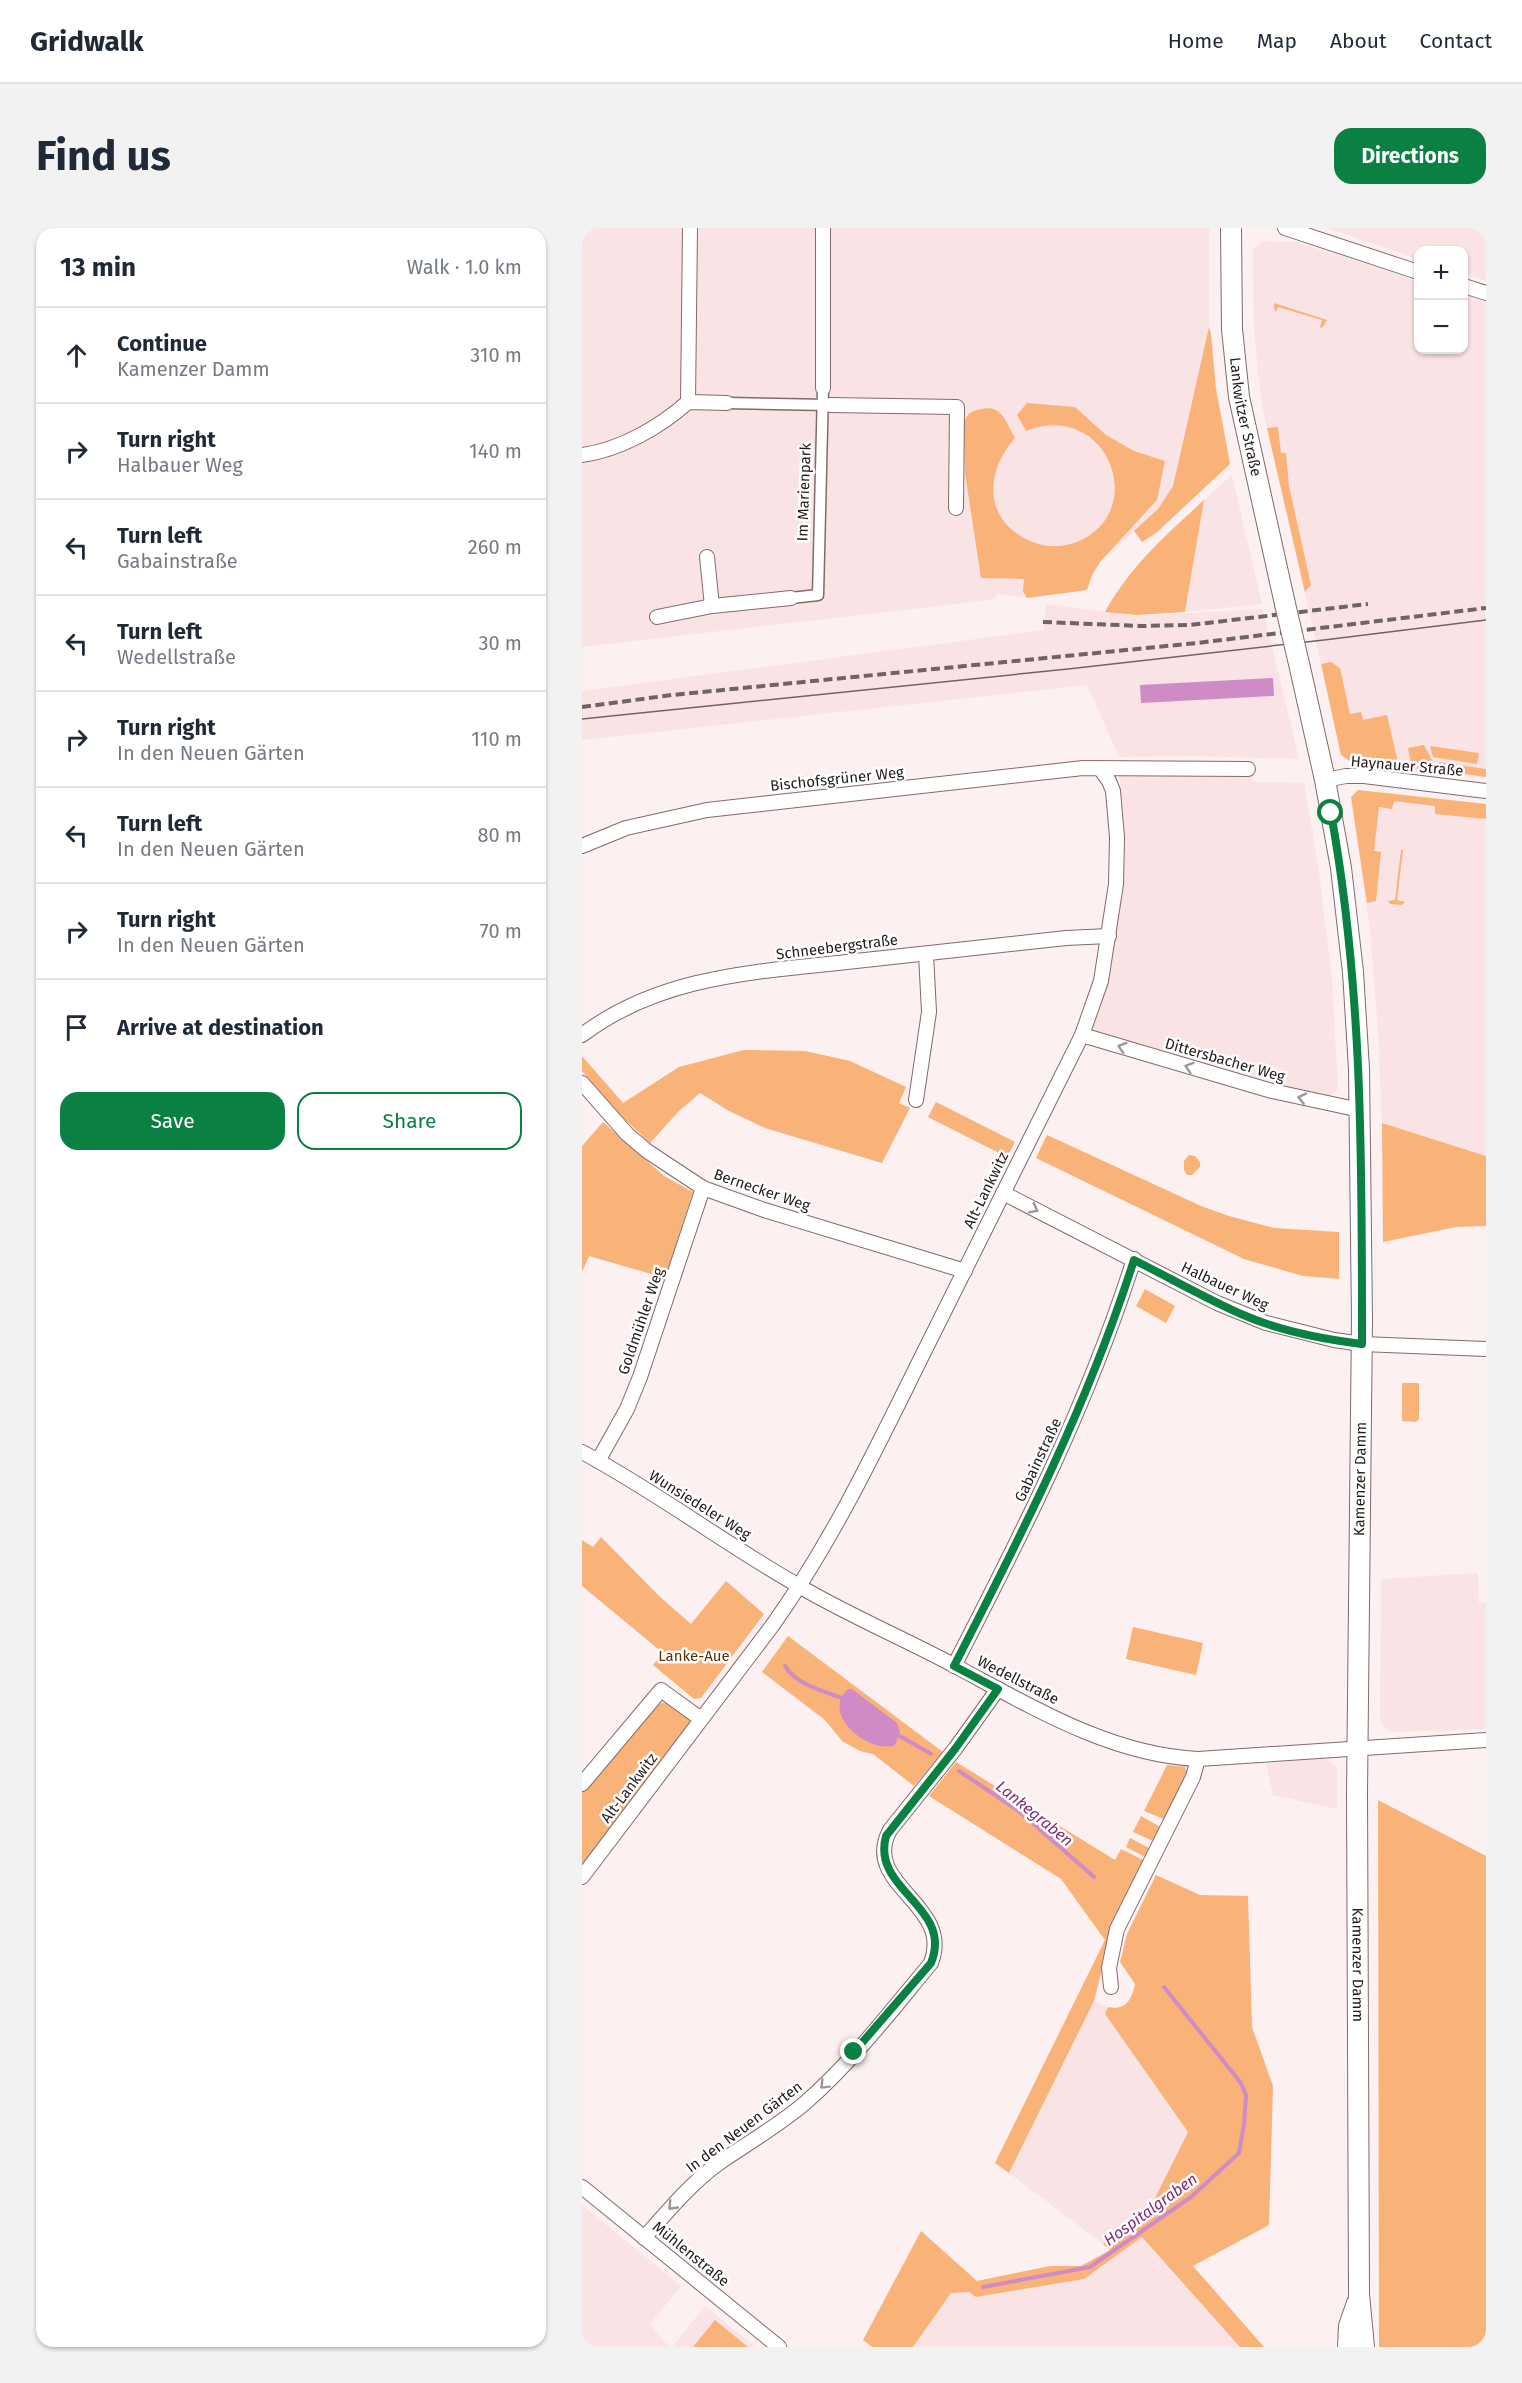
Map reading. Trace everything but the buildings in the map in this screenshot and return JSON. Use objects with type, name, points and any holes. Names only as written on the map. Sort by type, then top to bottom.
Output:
[{"type":"main road","name":"Lankwitzer Straße","points":[[1231,228],[1232,329],[1239,397],[1300,668]]},
{"type":"main road","name":"Kamenzer Damm","points":[[1300,668],[1325,780],[1341,868],[1357,1018],[1362,1344],[1358,1747],[1359,2294],[1364,2347]]},
{"type":"main road","name":"Kamenzer Damm","points":[[1348,2347],[1350,2326],[1359,2294]]},
{"type":"street","points":[[688,402],[690,228]]},
{"type":"street","name":"Im Marienpark","points":[[657,617],[712,606],[818,595],[826,405],[823,388],[823,228]]},
{"type":"street","points":[[1285,228],[1414,270]]},
{"type":"street","points":[[582,455],[620,444],[669,418],[688,402],[957,407],[956,508]]},
{"type":"street","points":[[707,557],[712,606]]},
{"type":"street","name":"Bischofsgrüner Weg","points":[[582,846],[626,828],[707,810],[1083,768],[1101,770]]},
{"type":"street","points":[[1101,770],[1248,769]]},
{"type":"street","name":"Alt-Lankwitz","points":[[582,1877],[800,1587],[842,1517],[1082,1035],[1101,981],[1116,884],[1117,837],[1113,791],[1101,770]]},
{"type":"street","name":"Haynauer Straße","points":[[1325,780],[1346,776],[1364,776],[1486,791]]},
{"type":"street","name":"Schneebergstraße","points":[[582,1035],[609,1017],[635,1004],[680,986],[707,979],[1066,938],[1109,936]]},
{"type":"street","points":[[916,1100],[929,1012],[926,954]]},
{"type":"street","name":"Dittersbacher Weg","points":[[1082,1035],[1272,1091],[1360,1110]]},
{"type":"street","name":"Bernecker Weg","points":[[582,1083],[627,1134],[647,1151],[703,1188],[764,1210],[965,1271]]},
{"type":"street","name":"Goldmühler Weg","points":[[598,1461],[627,1409],[640,1377],[703,1188]]},
{"type":"street","name":"Halbauer Weg","points":[[1003,1194],[1217,1303],[1258,1321],[1334,1341],[1486,1348]]},
{"type":"street","name":"Gabainstraße","points":[[954,1666],[1061,1452],[1089,1388],[1134,1260]]},
{"type":"street","name":"Wunsiedeler Weg","points":[[582,1452],[800,1587]]},
{"type":"street","name":"Wedellstraße","points":[[800,1587],[998,1689],[1119,1745],[1169,1756],[1198,1759],[1486,1740]]},
{"type":"street","name":"In den Neuen Gärten","points":[[644,2238],[682,2196],[717,2165],[777,2125],[819,2090],[931,1963],[935,1946],[933,1930],[927,1917],[890,1873],[885,1862],[884,1843],[890,1830],[955,1749],[998,1689]]},
{"type":"street","points":[[582,1784],[661,1690],[701,1719]]},
{"type":"street","points":[[1111,1988],[1109,1968],[1117,1929],[1193,1777],[1198,1759]]},
{"type":"street","name":"Mühlenstraße","points":[[582,2187],[778,2347]]},
{"type":"shaded area","points":[[582,228],[1209,228],[1209,327],[1173,486],[1158,509],[1100,562],[1087,590],[1027,598],[999,594],[991,600],[582,647]]},
{"type":"shaded area","points":[[1327,228],[1486,228],[1486,281],[1468,274],[1468,246],[1414,246],[1414,258]]},
{"type":"shaded area","points":[[1262,241],[1296,242],[1414,280],[1414,354],[1468,354],[1468,296],[1486,302],[1486,778],[1353,763],[1341,755],[1331,663],[1321,664],[1263,411],[1254,331],[1253,250]]},
{"type":"shaded area","points":[[1232,475],[1262,604],[1185,612],[1204,500]]},
{"type":"shaded area","points":[[1046,604],[1136,616],[1263,609],[1299,759],[1119,757],[1087,685],[582,740],[582,691],[1044,630]]},
{"type":"shaded area","points":[[1273,678],[1274,696],[1141,703],[1140,685]]},
{"type":"shaded area","points":[[1128,774],[1252,774],[1253,782],[1304,783],[1319,873],[1332,978],[1338,1089],[1330,1096],[1271,1086],[1095,1033],[1093,1024],[1107,983],[1117,924],[1123,840],[1119,777]]},
{"type":"shaded area","points":[[1358,790],[1486,804],[1486,1156],[1382,1123],[1378,1030],[1370,931],[1351,797]]},
{"type":"shaded area","points":[[1478,1573],[1479,1603],[1486,1603],[1486,1729],[1390,1732],[1380,1722],[1381,1579]]},
{"type":"shaded area","points":[[848,1689],[852,1689],[897,1723],[900,1732],[895,1745],[885,1747],[862,1739],[844,1721],[840,1710],[841,1699]]},
{"type":"shaded area","points":[[1326,1758],[1337,1767],[1337,1809],[1273,1795],[1266,1763]]},
{"type":"shaded area","points":[[1094,2001],[1108,2007],[1105,2014],[1188,2132],[1148,2212],[1103,2244],[1009,2173]]},
{"type":"shaded area","points":[[582,2205],[681,2286],[650,2324],[669,2347],[582,2347]]},
{"type":"shaded area","points":[[1142,2236],[1240,2347],[913,2347],[951,2293],[969,2292],[976,2297],[1084,2279]]},
{"type":"shaded area","points":[[705,2306],[756,2347],[672,2347]]},
{"type":"green space","points":[[1274,303],[1327,320],[1322,328],[1320,327],[1322,320],[1278,307],[1275,313]]},
{"type":"green space","points":[[1209,327],[1216,389],[1230,464],[1156,533],[1142,542],[1134,531],[1158,509],[1173,486]]},
{"type":"green space","points":[[1027,403],[1075,407],[1106,435],[1134,451],[1165,461],[1157,500],[1100,562],[1087,590],[1027,598],[1023,591],[1024,579],[981,578],[965,473],[964,423],[972,412],[985,408],[997,411],[1005,419],[1015,438],[999,463],[994,477],[993,491],[995,504],[1001,517],[1010,528],[1024,538],[1050,546],[1063,546],[1077,542],[1099,527],[1112,507],[1115,485],[1110,463],[1097,444],[1079,430],[1054,425],[1026,431],[1017,415]]},
{"type":"green space","points":[[1278,427],[1281,453],[1286,453],[1289,486],[1311,585],[1305,592],[1267,428]]},
{"type":"green space","points":[[1204,500],[1185,612],[1136,615],[1105,612],[1138,565]]},
{"type":"green space","points":[[1331,662],[1340,668],[1350,714],[1361,712],[1363,720],[1387,715],[1397,758],[1396,766],[1353,763],[1341,755],[1321,664]]},
{"type":"green space","points":[[1424,745],[1433,762],[1432,770],[1412,768],[1408,748]]},
{"type":"green space","points":[[1430,746],[1479,753],[1477,764],[1433,757]]},
{"type":"green space","points":[[1439,762],[1486,769],[1486,777],[1437,770]]},
{"type":"green space","points":[[1358,790],[1486,804],[1486,819],[1435,814],[1435,806],[1394,801],[1392,809],[1379,807],[1374,851],[1381,852],[1376,901],[1367,903],[1351,797]]},
{"type":"green space","points":[[1401,850],[1403,850],[1397,900],[1405,902],[1402,905],[1390,904],[1388,901],[1395,900]]},
{"type":"green space","points":[[744,1050],[805,1051],[850,1061],[906,1087],[899,1103],[910,1108],[882,1163],[765,1128],[729,1111],[700,1093],[679,1111],[650,1143],[615,1110],[582,1071],[582,1056],[623,1103],[679,1067]]},
{"type":"green space","points":[[936,1102],[1015,1142],[1007,1157],[928,1117]]},
{"type":"green space","points":[[603,1122],[664,1176],[693,1192],[665,1278],[589,1256],[582,1272],[582,1146]]},
{"type":"green space","points":[[1382,1123],[1486,1156],[1486,1226],[1456,1227],[1383,1242]]},
{"type":"green space","points":[[1047,1135],[1201,1206],[1229,1216],[1274,1228],[1339,1232],[1339,1279],[1303,1276],[1244,1259],[1036,1158]]},
{"type":"green space","points":[[1189,1155],[1195,1156],[1200,1162],[1200,1167],[1192,1175],[1187,1175],[1184,1170],[1184,1161]]},
{"type":"green space","points":[[1145,1289],[1175,1306],[1166,1323],[1136,1306]]},
{"type":"green space","points":[[1402,1383],[1419,1383],[1419,1419],[1416,1422],[1402,1421]]},
{"type":"green space","name":"Lanke-Aue","points":[[601,1537],[659,1596],[691,1624],[726,1581],[764,1614],[701,1698],[694,1699],[653,1665],[663,1653],[582,1586],[582,1540],[593,1547]]},
{"type":"green space","points":[[1133,1627],[1203,1643],[1196,1675],[1126,1659]]},
{"type":"green space","points":[[788,1636],[943,1752],[914,1786],[873,1754],[860,1751],[842,1741],[825,1720],[762,1672]]},
{"type":"green space","points":[[666,1702],[692,1718],[692,1722],[582,1867],[582,1792],[650,1707]]},
{"type":"green space","points":[[956,1762],[1115,1860],[1121,1849],[1145,1861],[1113,1926],[1094,2001],[1009,2173],[995,2163],[1105,1940],[1061,1879],[929,1796]]},
{"type":"green space","points":[[1167,1765],[1185,1767],[1187,1775],[1166,1820],[1144,1811]]},
{"type":"green space","points":[[1378,1800],[1486,1856],[1486,2347],[1379,2347]]},
{"type":"green space","points":[[1141,1816],[1162,1828],[1155,1842],[1133,1832]]},
{"type":"green space","points":[[1130,1838],[1151,1849],[1147,1858],[1126,1847]]},
{"type":"green space","points":[[1156,1875],[1200,1895],[1248,1896],[1252,2027],[1273,2086],[1269,2225],[1193,2266],[1264,2347],[1240,2347],[1142,2237],[1084,2279],[976,2297],[969,2292],[951,2293],[913,2347],[872,2347],[863,2340],[921,2231],[977,2281],[1050,2266],[1081,2266],[1110,2250],[1103,2244],[1148,2212],[1188,2132],[1105,2014],[1108,2007],[1119,2007],[1127,2003],[1132,1994],[1135,1984],[1120,1962],[1127,1934]]},
{"type":"green space","points":[[715,2320],[748,2347],[693,2347]]},
{"type":"waterway","name":"Lankegraben","points":[[785,1666],[795,1678],[802,1682],[842,1698]]},
{"type":"waterway","name":"Lankegraben","points":[[900,1736],[931,1754]]},
{"type":"waterway","name":"Lankegraben","points":[[959,1771],[1019,1811],[1094,1877]]},
{"type":"waterway","name":"Hospitalgraben","points":[[983,2287],[1090,2267],[1191,2197],[1239,2153],[1246,2095],[1241,2083],[1164,1987]]},
{"type":"tram line","points":[[582,719],[1068,669],[1486,620]]},
{"type":"railway","points":[[1043,622],[1141,626],[1190,625],[1368,604]]},
{"type":"railway","points":[[582,707],[672,695],[1197,643],[1486,608]]},
{"type":"route","points":[[854,2052],[931,1963],[934,1955],[935,1941],[931,1923],[886,1866],[884,1843],[886,1836],[955,1749],[998,1689],[954,1666],[1052,1472],[1089,1388],[1134,1260],[1242,1315],[1334,1341],[1362,1344],[1357,1018],[1348,921],[1331,813]]}]
